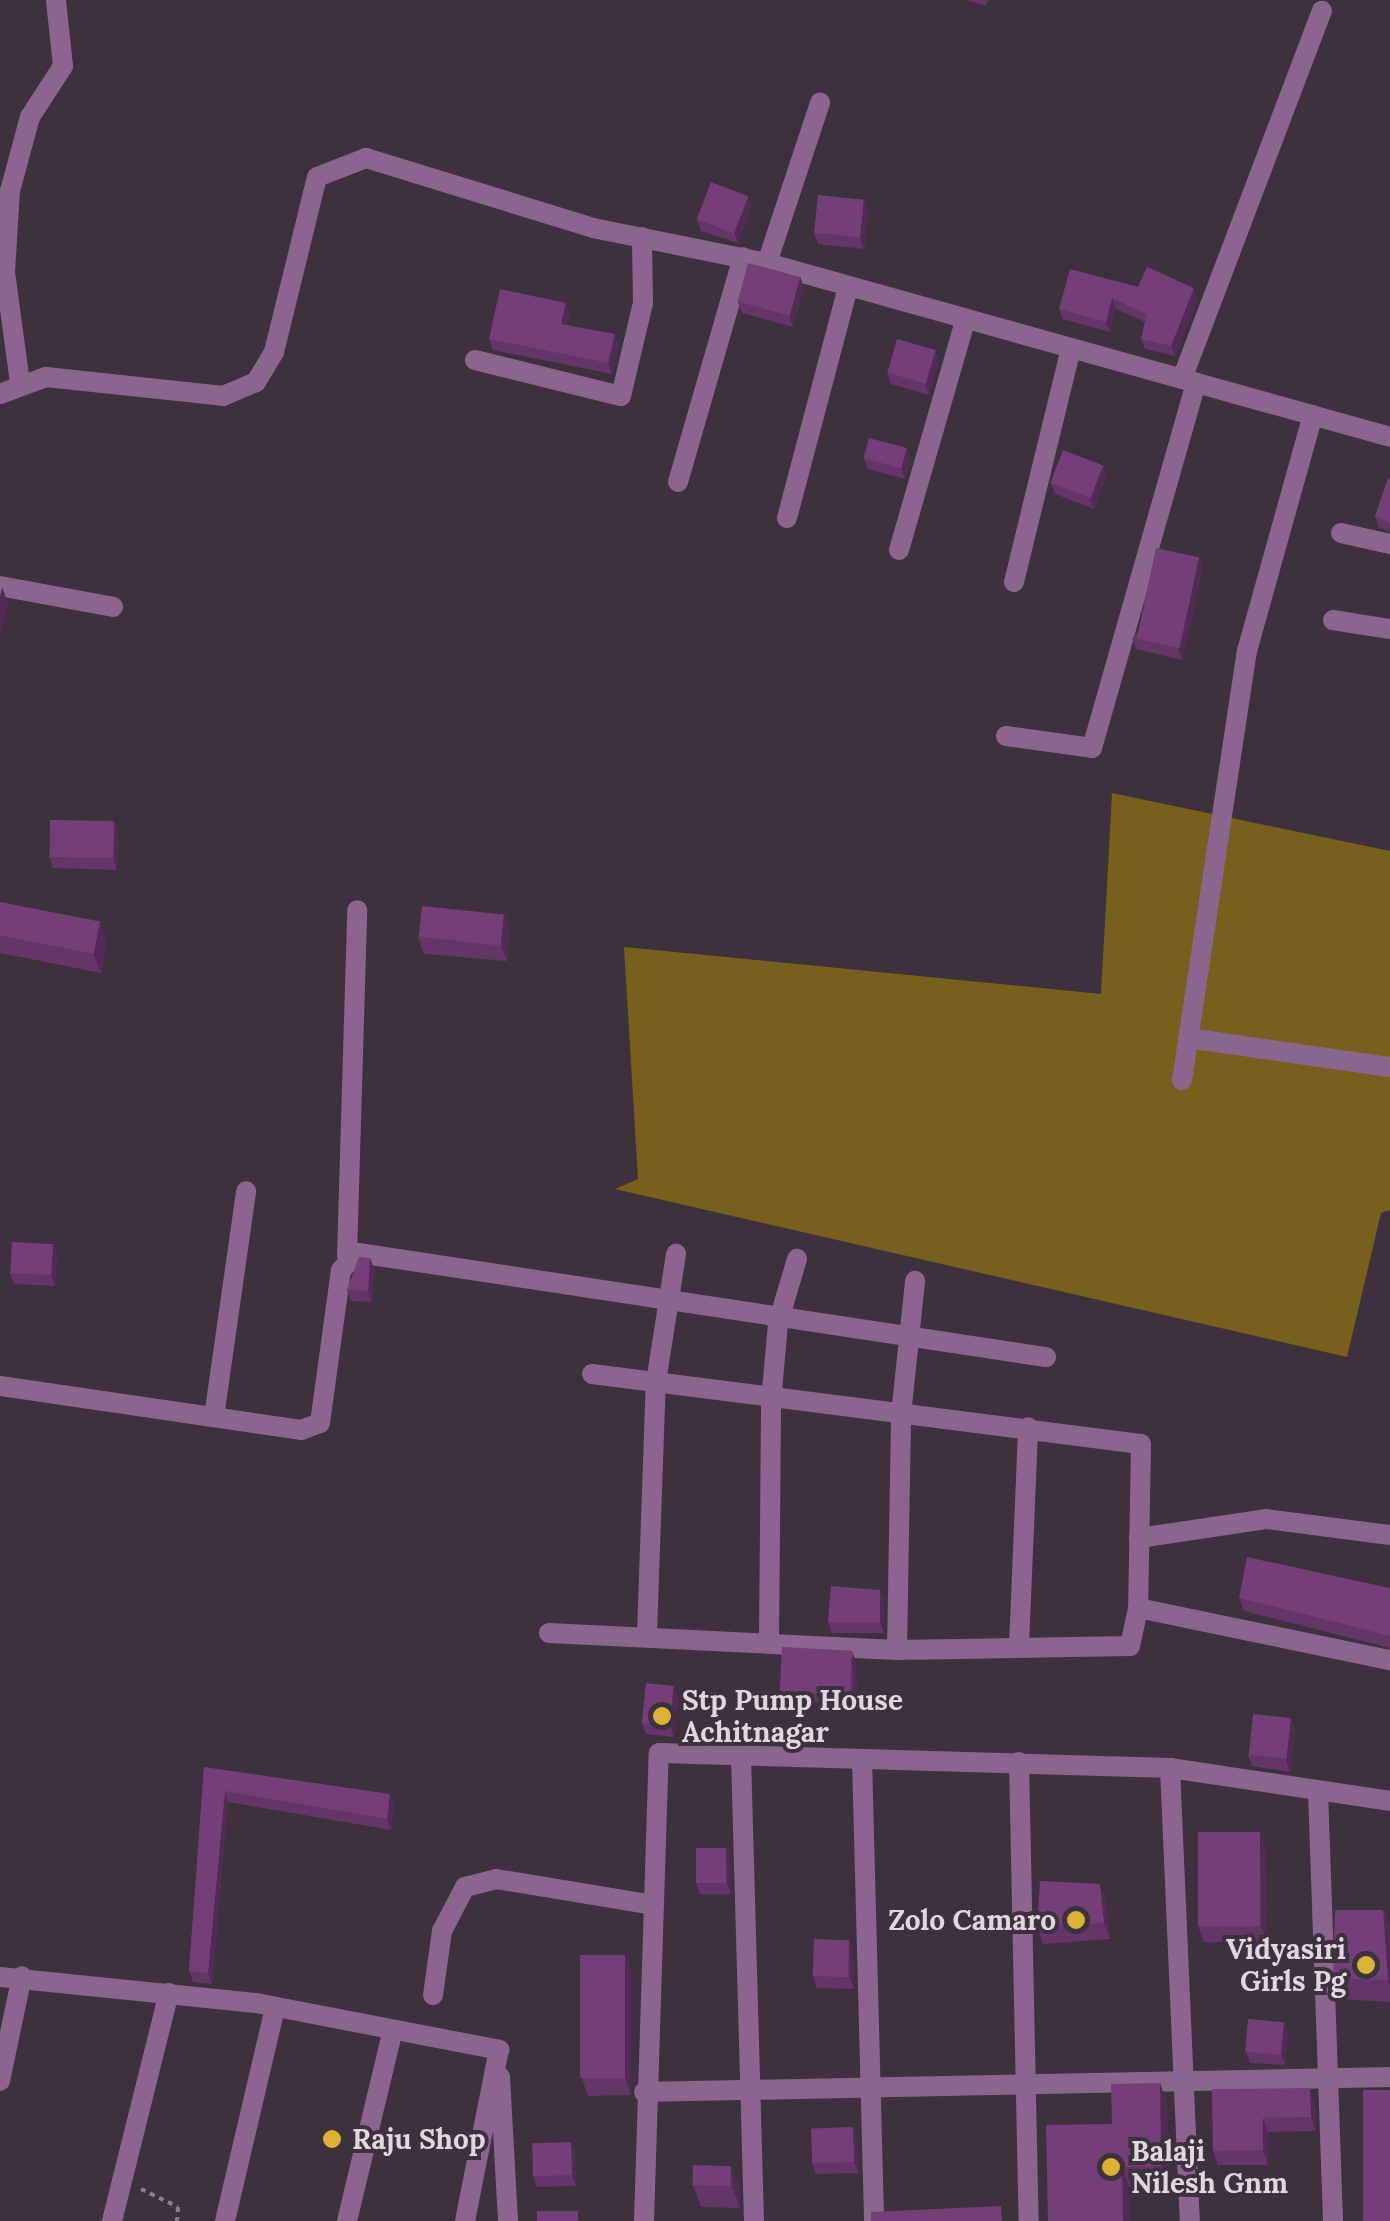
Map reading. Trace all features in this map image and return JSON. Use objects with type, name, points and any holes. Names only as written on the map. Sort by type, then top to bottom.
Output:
[{"type":"street","points":[[20,382],[4,272],[10,191],[30,117],[63,66],[56,0]]},
{"type":"street","points":[[1006,736],[1092,748],[1189,381],[1322,10]]},
{"type":"street","points":[[767,263],[820,104]]},
{"type":"street","points":[[0,394],[20,382],[86,379],[223,396],[256,382],[274,352],[317,177],[346,160],[642,237],[767,263],[1390,438]]},
{"type":"street","points":[[475,360],[621,396],[642,303],[642,237]]},
{"type":"street","points":[[678,482],[743,257]]},
{"type":"street","points":[[787,518],[848,287]]},
{"type":"street","points":[[899,550],[965,321]]},
{"type":"street","points":[[1014,582],[1072,350]]},
{"type":"street","points":[[1182,1080],[1247,651],[1312,415]]},
{"type":"street","points":[[1341,533],[1390,544]]},
{"type":"street","points":[[0,586],[113,607]]},
{"type":"street","points":[[1333,620],[1390,630]]},
{"type":"street","points":[[0,1386],[300,1430],[320,1423],[346,1256],[357,910]]},
{"type":"street","points":[[1188,1038],[1390,1067]]},
{"type":"street","points":[[214,1417],[246,1191]]},
{"type":"street","points":[[648,1634],[656,1382],[676,1254]]},
{"type":"street","points":[[346,1256],[1046,1357]]},
{"type":"street","points":[[769,1641],[772,1402],[780,1318],[797,1258]]},
{"type":"street","points":[[897,1650],[901,1415],[915,1281]]},
{"type":"street","points":[[549,1633],[648,1634],[897,1650],[1130,1646],[1138,1608],[1141,1444],[1028,1426],[772,1402],[592,1374]]},
{"type":"street","points":[[1019,1646],[1028,1426]]},
{"type":"street","points":[[1140,1538],[1266,1519],[1390,1535]]},
{"type":"street","points":[[1138,1608],[1390,1660]]},
{"type":"street","points":[[644,2221],[648,1904],[659,1753],[1170,1768],[1390,1801]]},
{"type":"street","points":[[741,1756],[754,2221]]},
{"type":"street","points":[[862,1759],[874,2221]]},
{"type":"street","points":[[1018,1762],[1029,2221]]},
{"type":"street","points":[[1170,1768],[1190,2221]]},
{"type":"street","points":[[1318,1790],[1333,2221]]},
{"type":"street","points":[[433,1995],[442,1931],[464,1887],[496,1879],[648,1904]]},
{"type":"street","points":[[0,2080],[22,1976]]},
{"type":"street","points":[[0,1977],[22,1976],[275,2007],[498,2050]]},
{"type":"street","points":[[112,2221],[168,1993]]},
{"type":"street","points":[[225,2221],[275,2007]]},
{"type":"street","points":[[346,2221],[394,2030]]},
{"type":"street","points":[[465,2221],[498,2050]]},
{"type":"street","points":[[498,2050],[508,2221]]},
{"type":"street","points":[[644,2092],[750,2092],[870,2084],[1184,2088],[1390,2077]]},
{"type":"path","points":[[123,2181],[178,2207],[177,2221]]},
{"type":"shaded area","points":[[1112,793],[1390,851],[1390,1210],[1381,1213],[1347,1357],[615,1189],[638,1179],[624,947],[1101,994]]},
{"type":"building","points":[[711,182],[748,196],[734,234],[697,219]]},
{"type":"building","points":[[818,195],[864,200],[860,238],[814,233]]},
{"type":"building","points":[[748,263],[800,277],[790,316],[738,302]]},
{"type":"building","points":[[1147,267],[1194,288],[1171,346],[1141,339],[1147,314],[1112,298],[1106,322],[1059,309],[1070,269],[1138,287]]},
{"type":"building","points":[[500,289],[566,303],[561,324],[615,334],[608,363],[489,339]]},
{"type":"building","points":[[897,339],[935,350],[926,384],[887,373]]},
{"type":"building","points":[[869,438],[907,448],[901,468],[864,458]]},
{"type":"building","points":[[1063,450],[1103,465],[1091,498],[1050,483]]},
{"type":"building","points":[[1390,478],[1390,523],[1375,516]]},
{"type":"building","points":[[1156,548],[1199,557],[1180,648],[1137,639]]},
{"type":"building","points":[[50,820],[114,821],[113,858],[49,857]]},
{"type":"building","points":[[0,902],[100,921],[94,954],[0,936]]},
{"type":"building","points":[[422,906],[504,915],[500,945],[419,937]]},
{"type":"building","points":[[12,1242],[53,1244],[51,1275],[10,1273]]},
{"type":"building","points":[[359,1257],[370,1258],[368,1291],[347,1290]]},
{"type":"building","points":[[1247,1557],[1390,1588],[1390,1636],[1239,1598]]},
{"type":"building","points":[[831,1586],[880,1590],[880,1622],[828,1622]]},
{"type":"building","points":[[782,1647],[852,1651],[850,1695],[780,1691]]},
{"type":"building","points":[[646,1683],[674,1686],[670,1726],[642,1723]]},
{"type":"building","points":[[1253,1714],[1291,1718],[1287,1759],[1249,1755]]},
{"type":"building","points":[[204,1767],[390,1794],[387,1819],[225,1791],[208,1973],[189,1971]]},
{"type":"building","points":[[1198,1832],[1260,1832],[1260,1926],[1198,1926]]},
{"type":"building","points":[[696,1848],[726,1848],[726,1883],[696,1883]]},
{"type":"building","points":[[1040,1881],[1100,1884],[1104,1923],[1037,1927]]},
{"type":"building","points":[[1335,1910],[1383,1910],[1388,1980],[1333,1978]]},
{"type":"building","points":[[814,1939],[849,1940],[848,1977],[813,1976]]},
{"type":"building","points":[[580,1955],[625,1955],[625,2078],[580,2078]]},
{"type":"building","points":[[1248,2019],[1284,2022],[1281,2055],[1245,2052]]},
{"type":"building","name":"Balaji Nilesh Gnm","points":[[1160,2083],[1161,2166],[1122,2167],[1123,2221],[1048,2221],[1046,2125],[1112,2124],[1111,2084]]},
{"type":"building","points":[[1310,2088],[1311,2117],[1263,2118],[1263,2150],[1213,2151],[1212,2089]]},
{"type":"building","points":[[1363,2090],[1390,2090],[1390,2221],[1363,2221]]},
{"type":"building","points":[[853,2127],[854,2162],[812,2163],[811,2128]]},
{"type":"building","points":[[571,2142],[572,2175],[533,2176],[532,2143]]},
{"type":"building","points":[[693,2165],[731,2166],[730,2186],[692,2185]]},
{"type":"building","points":[[1001,2206],[1002,2221],[871,2221],[871,2212]]},
{"type":"building","points":[[537,2211],[578,2211],[578,2221],[537,2221]]},
{"type":"place","name":"Stp Pump House Achitnagar","points":[[662,1716]]},
{"type":"place","name":"Zolo Camaro","points":[[1076,1920]]},
{"type":"place","name":"Vidyasiri Girls Pg","points":[[1366,1965]]},
{"type":"place","name":"Raju Shop","points":[[332,2139]]},
{"type":"place","name":"Balaji Nilesh Gnm","points":[[1111,2167]]}]
